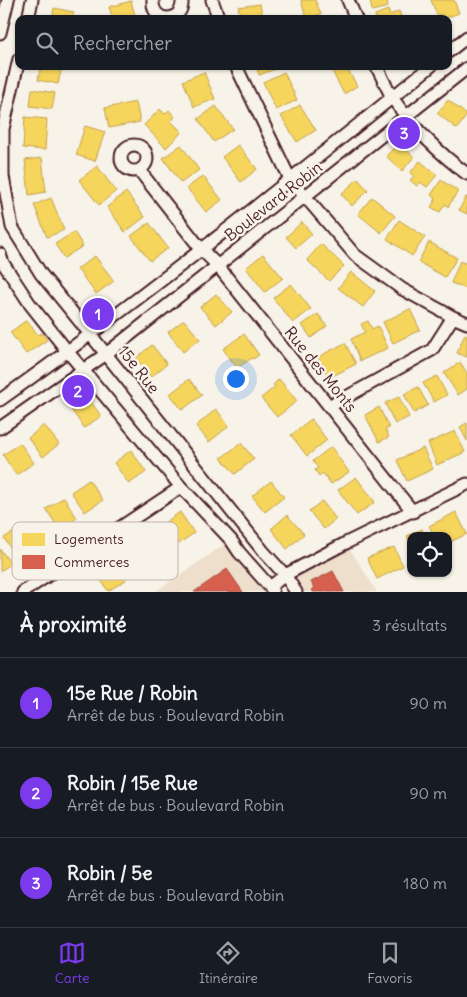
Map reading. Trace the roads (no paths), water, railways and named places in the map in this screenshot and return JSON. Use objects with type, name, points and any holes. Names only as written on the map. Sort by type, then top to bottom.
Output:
[{"type":"street","points":[[0,33],[8,0]]},
{"type":"street","points":[[29,15],[32,0]]},
{"type":"street","points":[[153,0],[153,7],[158,15]]},
{"type":"street","points":[[176,15],[181,10],[183,0]]},
{"type":"street","points":[[212,0],[218,15]]},
{"type":"street","points":[[348,0],[354,15]]},
{"type":"street","points":[[452,49],[467,37]]},
{"type":"street","name":"Boulevard Robin","points":[[0,428],[106,354],[467,68]]},
{"type":"street","name":"15e Rue","points":[[16,70],[2,128],[3,176],[12,227],[41,274],[263,551],[285,575],[296,592]]},
{"type":"street","points":[[238,70],[290,178],[355,254],[402,290],[467,323]]},
{"type":"street","points":[[378,70],[392,97],[407,116],[446,158],[467,174]]},
{"type":"street","name":"Boulevard Robin","points":[[0,400],[68,352],[201,249],[426,70]]},
{"type":"street","name":"Rue des Monts","points":[[140,170],[201,249],[218,266],[413,512]]},
{"type":"street","points":[[0,254],[3,263],[30,304],[68,352],[272,590],[285,575],[467,484]]},
{"type":"street","points":[[330,406],[432,350],[453,317]]},
{"type":"street","points":[[128,522],[182,486]]},
{"type":"street","points":[[23,592],[41,580]]},
{"type":"place","name":"Robin / 5e","points":[[404,133]]},
{"type":"place","name":"15e Rue / Robin","points":[[98,314]]},
{"type":"place","name":"Robin / 15e Rue","points":[[78,391]]}]
